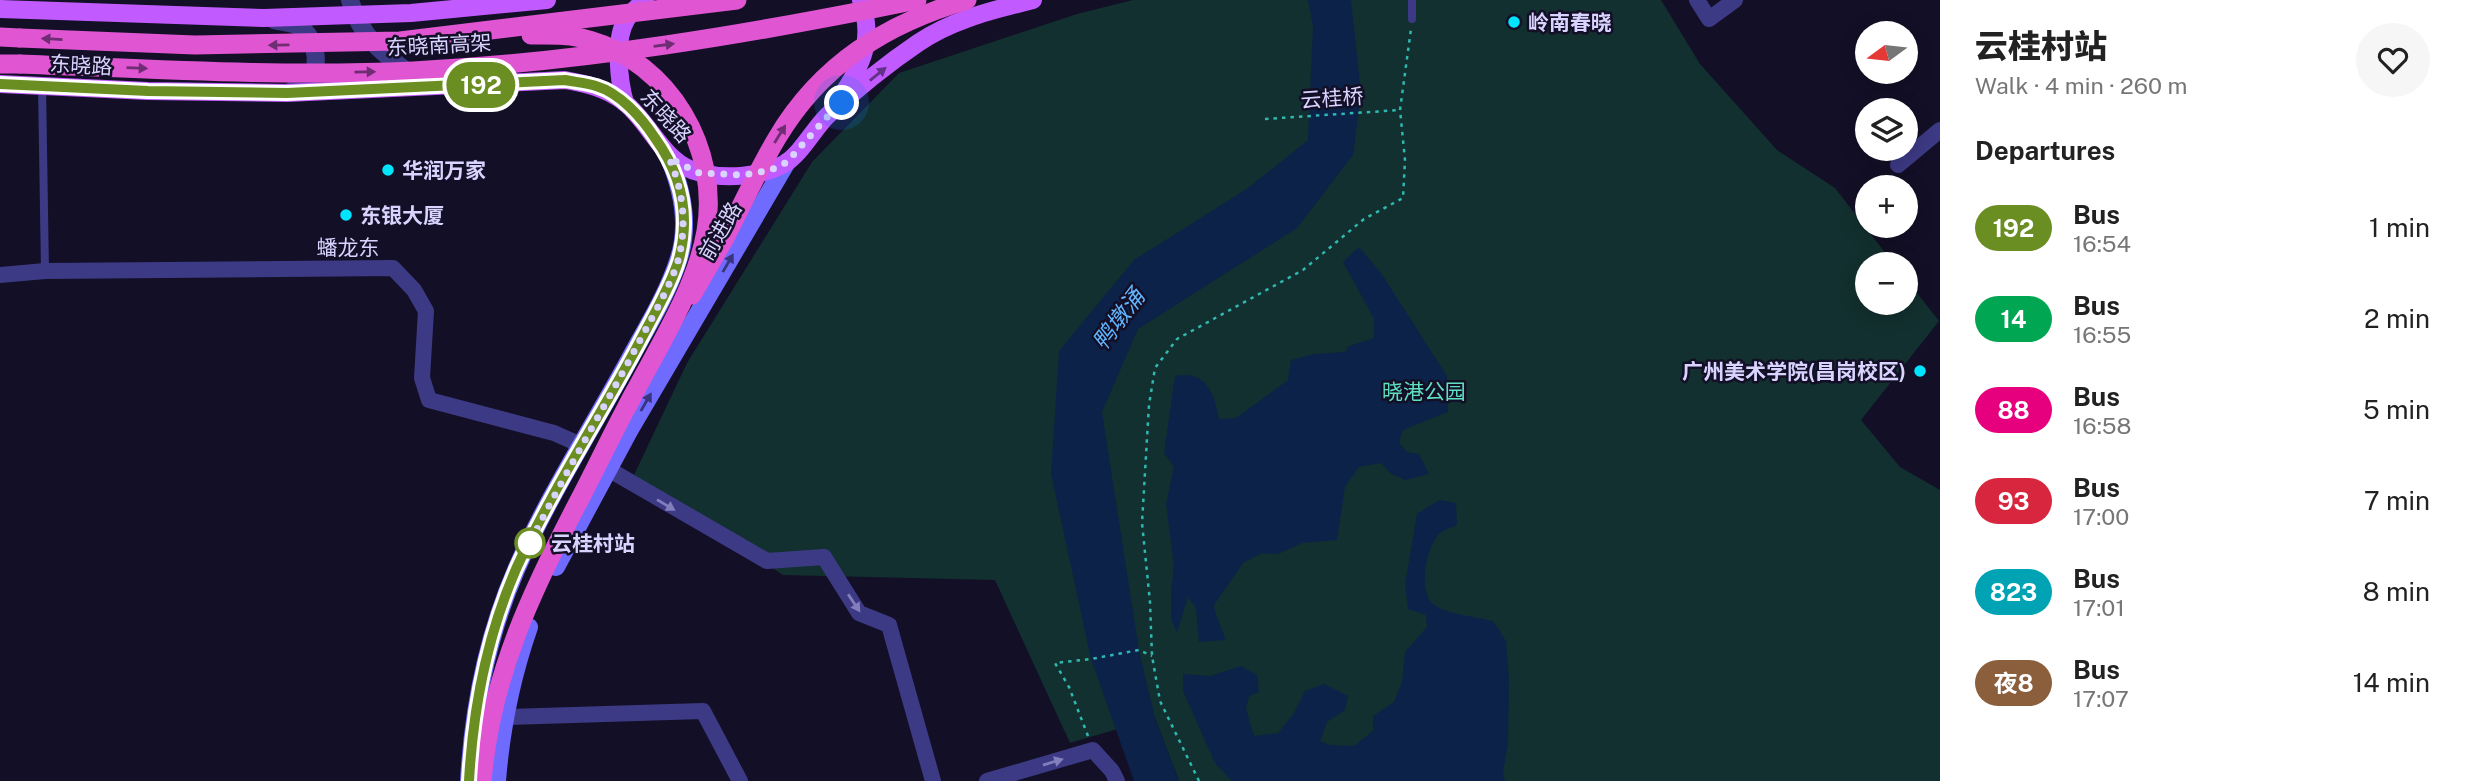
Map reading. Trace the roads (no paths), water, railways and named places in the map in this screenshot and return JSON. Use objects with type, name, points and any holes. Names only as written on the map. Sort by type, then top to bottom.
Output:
[{"type":"highway","name":"东晓南高架","points":[[0,37],[253,45],[366,42],[440,37],[737,0]]},
{"type":"highway","name":"东晓南高架","points":[[0,64],[264,72],[461,68],[706,39],[917,0]]},
{"type":"highway","points":[[628,405],[725,238],[778,137],[806,97],[840,64],[880,35],[921,15],[967,0]]},
{"type":"highway","points":[[440,37],[553,35],[587,39],[624,55],[657,79],[691,125],[699,141],[708,177],[706,232],[688,286],[545,566],[522,617],[506,660],[494,705],[482,781]]},
{"type":"main road","points":[[0,9],[264,18],[352,8],[547,0]]},
{"type":"main road","points":[[625,103],[619,74],[622,35],[626,21],[645,0]]},
{"type":"main road","points":[[826,118],[864,58],[868,30],[861,0]]},
{"type":"main road","points":[[787,162],[826,118],[912,47],[939,30],[965,19],[1033,0]]},
{"type":"main road","name":"东晓路","points":[[0,84],[148,91],[287,93],[565,80],[598,86],[625,103],[649,129],[669,158],[699,173],[724,176],[771,170],[787,162]]},
{"type":"main road","name":"前进路","points":[[469,781],[474,726],[489,649],[501,607],[517,568],[645,330],[679,259],[683,232],[682,201],[679,180],[669,158]]},
{"type":"main road","name":"前进路","points":[[497,781],[506,717],[522,646],[533,615],[608,470],[787,162]]},
{"type":"street","points":[[1697,0],[1709,19],[1735,0]]},
{"type":"street","points":[[352,8],[364,32],[387,57],[431,88]]},
{"type":"street","points":[[264,18],[299,27],[309,36],[314,47],[312,76],[287,93]]},
{"type":"street","points":[[1898,165],[1940,131]]},
{"type":"street","name":"蟠龙东","points":[[0,275],[45,271],[393,268],[414,290],[426,311],[422,378],[429,400],[554,433],[581,445]]},
{"type":"street","points":[[608,470],[767,561],[824,557],[859,613],[889,625],[933,781]]},
{"type":"street","points":[[506,717],[703,711],[740,781]]},
{"type":"street","points":[[988,781],[1093,750],[1112,771],[1117,781]]},
{"type":"lane","points":[[1412,0],[1412,19]]},
{"type":"lane","points":[[41,86],[45,271]]},
{"type":"water","name":"鸭墩涌","points":[[1308,0],[1351,0],[1361,94],[1353,155],[1297,228],[1138,329],[1102,412],[1139,650],[1155,718],[1179,781],[1134,781],[1091,659],[1051,474],[1059,351],[1134,260],[1248,188],[1308,140],[1313,26]]},
{"type":"water","points":[[1359,247],[1381,273],[1447,376],[1448,412],[1403,430],[1399,443],[1407,452],[1419,454],[1429,474],[1405,480],[1390,473],[1381,463],[1359,467],[1345,487],[1337,540],[1302,543],[1278,554],[1262,553],[1243,563],[1214,605],[1225,640],[1199,642],[1196,608],[1188,597],[1177,633],[1171,619],[1174,566],[1166,504],[1174,467],[1164,453],[1175,376],[1194,376],[1201,380],[1211,392],[1219,419],[1236,418],[1288,380],[1291,360],[1315,354],[1345,352],[1349,346],[1374,338],[1374,319],[1343,262]]},
{"type":"water","points":[[1439,500],[1456,503],[1457,525],[1442,532],[1434,541],[1427,559],[1425,588],[1427,596],[1436,606],[1493,621],[1506,641],[1509,679],[1508,743],[1503,773],[1505,781],[1232,781],[1215,763],[1183,691],[1183,674],[1210,676],[1241,666],[1257,675],[1259,692],[1249,696],[1246,709],[1254,736],[1278,733],[1294,713],[1305,691],[1324,684],[1348,696],[1345,710],[1327,722],[1320,741],[1330,745],[1354,746],[1373,731],[1373,716],[1394,702],[1402,682],[1405,652],[1427,627],[1426,615],[1408,609],[1405,585],[1417,514]]},
{"type":"place","name":"岭南春晓","points":[[1514,22]]},
{"type":"place","name":"华润万家","points":[[388,170]]},
{"type":"place","name":"东银大厦","points":[[346,215]]},
{"type":"place","name":"广州美术学院(昌岗校区)","points":[[1920,371]]},
{"type":"place","name":"云桂村站","points":[[530,543]]},
{"type":"park label","name":"晓港公园","points":[[1424,391]]}]
